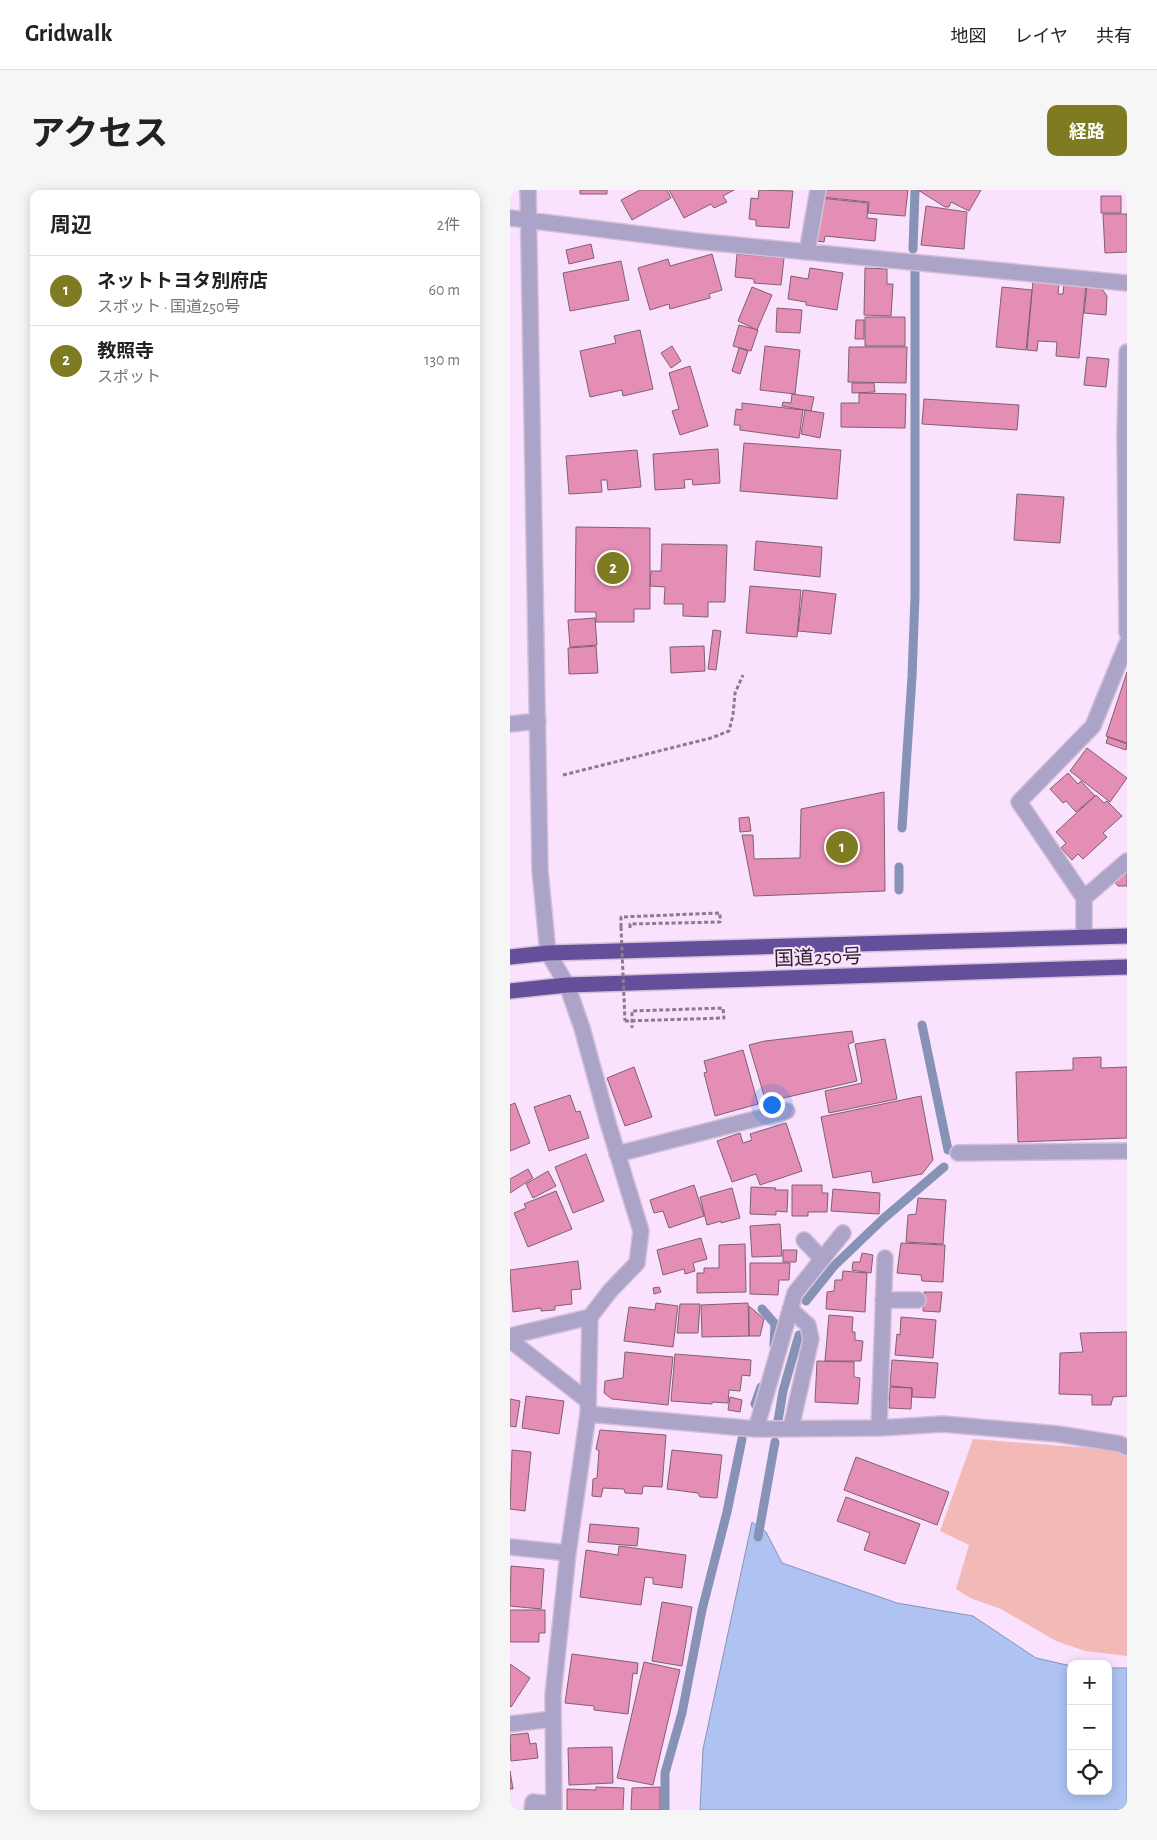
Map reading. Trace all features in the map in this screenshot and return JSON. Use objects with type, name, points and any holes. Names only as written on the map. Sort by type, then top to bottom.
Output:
[{"type":"highway","name":"国道250号","points":[[510,957],[548,953],[1127,936]]},
{"type":"highway","name":"国道250号","points":[[510,991],[567,985],[1127,967]]},
{"type":"street","points":[[528,190],[540,870],[548,953],[567,985],[582,1028],[617,1154],[641,1231],[637,1263],[610,1291],[590,1317],[588,1408],[568,1553],[552,1695],[554,1807],[533,1802],[532,1810]]},
{"type":"street","points":[[807,252],[818,190]]},
{"type":"street","points":[[510,218],[807,252],[1127,283]]},
{"type":"street","points":[[1127,352],[1125,436],[1127,633]]},
{"type":"street","points":[[1084,937],[1084,898],[1019,802],[1093,726],[1127,643]]},
{"type":"street","points":[[510,724],[538,721]]},
{"type":"street","points":[[1084,898],[1127,861]]},
{"type":"street","points":[[617,1154],[787,1111]]},
{"type":"street","points":[[958,1153],[1127,1151]]},
{"type":"street","points":[[756,1430],[795,1293],[843,1233]]},
{"type":"street","points":[[804,1240],[822,1259]]},
{"type":"street","points":[[879,1428],[885,1258]]},
{"type":"street","points":[[883,1300],[918,1300]]},
{"type":"street","points":[[790,1309],[808,1324],[811,1339],[791,1428]]},
{"type":"street","points":[[510,1336],[590,1317]]},
{"type":"street","points":[[510,1340],[588,1408],[756,1430],[879,1428],[943,1424],[1058,1434],[1120,1444],[1127,1447]]},
{"type":"street","points":[[510,1547],[568,1553]]},
{"type":"street","points":[[510,1724],[553,1719]]},
{"type":"path","points":[[563,775],[711,738],[729,731],[734,715],[735,693],[743,675]]},
{"type":"path","points":[[630,929],[630,924],[720,922],[720,913],[622,917],[625,1021],[635,1021],[645,1020],[724,1018],[723,1008],[632,1011],[632,1020],[632,1028]]},
{"type":"shaded area","points":[[973,1439],[1115,1450],[1127,1456],[1127,1656],[1085,1651],[1056,1641],[1001,1609],[970,1598],[956,1589],[969,1545],[940,1531]]},
{"type":"water","points":[[752,1522],[766,1532],[782,1563],[897,1603],[973,1616],[1036,1658],[1067,1665],[1067,1795],[1112,1795],[1112,1668],[1127,1668],[1127,1810],[700,1810],[703,1749]]},
{"type":"building","points":[[580,190],[607,190],[607,194],[580,194]]},
{"type":"building","points":[[640,190],[667,190],[671,198],[632,220],[621,200]]},
{"type":"building","points":[[669,190],[734,190],[723,196],[727,202],[714,208],[711,204],[684,218]]},
{"type":"building","points":[[759,190],[793,191],[789,228],[756,226],[756,220],[749,219],[751,198],[758,199]]},
{"type":"building","points":[[822,190],[908,190],[905,216],[868,213],[869,202],[821,197]]},
{"type":"building","points":[[918,190],[981,190],[969,211],[951,202],[949,207],[945,207]]},
{"type":"building","points":[[1101,196],[1121,196],[1121,213],[1101,213]]},
{"type":"building","points":[[820,198],[868,203],[867,218],[877,219],[875,241],[825,236],[824,242],[816,241]]},
{"type":"building","points":[[926,206],[967,212],[964,249],[921,245]]},
{"type":"building","points":[[1103,214],[1127,214],[1127,252],[1105,253]]},
{"type":"building","points":[[591,244],[594,258],[569,264],[566,250]]},
{"type":"building","points":[[712,254],[722,290],[709,294],[710,298],[670,309],[669,304],[650,310],[638,268],[668,259],[670,266]]},
{"type":"building","points":[[737,254],[784,258],[781,285],[754,283],[754,279],[735,277]]},
{"type":"building","points":[[621,261],[629,300],[570,311],[563,273]]},
{"type":"building","points":[[810,268],[843,273],[837,310],[806,305],[806,302],[788,299],[791,276],[808,279]]},
{"type":"building","points":[[865,268],[887,269],[887,284],[893,284],[891,316],[864,315]]},
{"type":"building","points":[[1033,280],[1059,282],[1058,294],[1063,294],[1064,283],[1086,285],[1079,358],[1056,356],[1057,342],[1038,341],[1037,351],[1027,350]]},
{"type":"building","points":[[1087,285],[1100,286],[1107,296],[1106,315],[1084,313]]},
{"type":"building","points":[[752,287],[772,295],[757,330],[738,321]]},
{"type":"building","points":[[1002,287],[1032,290],[1026,350],[996,347]]},
{"type":"building","points":[[777,308],[802,310],[800,333],[776,332]]},
{"type":"building","points":[[865,317],[905,317],[905,346],[865,346]]},
{"type":"building","points":[[856,320],[864,320],[864,339],[855,339]]},
{"type":"building","points":[[739,325],[758,330],[751,351],[733,346]]},
{"type":"building","points":[[640,330],[653,389],[623,396],[622,390],[590,397],[580,351],[616,343],[614,336]]},
{"type":"building","points":[[672,346],[681,361],[671,368],[661,353]]},
{"type":"building","points":[[765,346],[800,350],[795,394],[760,390]]},
{"type":"building","points":[[849,347],[907,347],[906,383],[848,382]]},
{"type":"building","points":[[739,348],[748,351],[740,374],[732,371]]},
{"type":"building","points":[[1087,357],[1109,359],[1106,387],[1084,385]]},
{"type":"building","points":[[690,366],[708,426],[680,435],[672,411],[679,409],[669,373]]},
{"type":"building","points":[[852,383],[874,383],[875,392],[852,393]]},
{"type":"building","points":[[859,393],[906,394],[905,428],[841,427],[841,403],[859,403]]},
{"type":"building","points":[[792,394],[814,397],[811,411],[782,406],[783,402],[791,403]]},
{"type":"building","points":[[924,399],[1019,405],[1017,430],[922,424]]},
{"type":"building","points":[[742,403],[803,410],[799,438],[740,430],[740,425],[734,425],[736,409],[742,410]]},
{"type":"building","points":[[805,410],[824,413],[820,438],[801,434]]},
{"type":"building","points":[[744,443],[841,450],[837,499],[740,491]]},
{"type":"building","points":[[718,449],[720,483],[693,485],[692,479],[684,480],[685,488],[655,490],[653,454]]},
{"type":"building","points":[[637,450],[641,487],[608,490],[607,480],[601,480],[602,492],[569,494],[566,456]]},
{"type":"building","points":[[1017,494],[1064,497],[1060,543],[1014,540]]},
{"type":"building","points":[[576,527],[650,528],[650,609],[634,609],[634,622],[596,622],[596,612],[575,612]]},
{"type":"building","points":[[756,541],[822,547],[820,577],[754,570]]},
{"type":"building","points":[[662,544],[727,545],[725,602],[708,602],[708,617],[683,616],[683,604],[664,604],[665,587],[650,586],[651,571],[661,571]]},
{"type":"building","points":[[750,586],[801,590],[797,637],[746,633]]},
{"type":"building","points":[[803,590],[836,594],[831,634],[798,631]]},
{"type":"building","points":[[595,618],[597,645],[570,647],[568,620]]},
{"type":"building","points":[[713,630],[721,631],[716,670],[708,669]]},
{"type":"building","points":[[596,646],[598,673],[569,674],[568,648]]},
{"type":"building","points":[[704,646],[705,671],[671,673],[670,647]]},
{"type":"building","points":[[1127,672],[1127,743],[1106,736]]},
{"type":"building","points":[[1108,737],[1127,744],[1126,750],[1106,743]]},
{"type":"building","points":[[1087,748],[1127,778],[1110,802],[1070,771]]},
{"type":"building","points":[[1068,773],[1078,784],[1081,781],[1095,796],[1076,812],[1066,801],[1063,803],[1050,789]]},
{"type":"building","points":[[884,792],[885,891],[754,896],[742,835],[753,835],[754,859],[800,858],[801,809]]},
{"type":"building","points":[[1096,795],[1104,803],[1107,801],[1122,816],[1103,833],[1107,837],[1083,859],[1078,854],[1072,860],[1061,848],[1066,843],[1056,832]]},
{"type":"building","points":[[749,817],[751,831],[740,832],[739,818]]},
{"type":"building","points":[[1127,867],[1127,886],[1118,886],[1112,879]]},
{"type":"building","points":[[852,1031],[854,1042],[848,1044],[857,1081],[766,1102],[749,1045],[765,1041]]},
{"type":"building","points":[[885,1039],[897,1099],[829,1113],[825,1091],[862,1083],[855,1044]]},
{"type":"building","points":[[743,1050],[758,1104],[715,1116],[704,1073],[707,1072],[704,1061]]},
{"type":"building","points":[[1101,1057],[1101,1068],[1127,1067],[1127,1138],[1018,1142],[1016,1072],[1073,1070],[1073,1058]]},
{"type":"building","points":[[634,1067],[652,1117],[625,1126],[607,1078]]},
{"type":"building","points":[[570,1095],[576,1112],[580,1111],[589,1138],[549,1151],[534,1107]]},
{"type":"building","points":[[921,1096],[933,1160],[922,1174],[873,1183],[871,1171],[833,1178],[821,1117]]},
{"type":"building","points":[[515,1103],[530,1143],[510,1151],[510,1105]]},
{"type":"building","points":[[786,1123],[802,1171],[760,1185],[756,1174],[732,1182],[717,1141],[740,1133],[743,1143],[752,1140],[750,1134]]},
{"type":"building","points":[[586,1154],[604,1201],[573,1213],[555,1167]]},
{"type":"building","points":[[528,1169],[533,1178],[510,1193],[510,1179]]},
{"type":"building","points":[[548,1171],[556,1186],[533,1198],[526,1184]]},
{"type":"building","points":[[694,1185],[704,1216],[669,1228],[663,1211],[654,1213],[650,1200]]},
{"type":"building","points":[[792,1185],[822,1185],[822,1193],[828,1193],[827,1212],[808,1212],[808,1216],[792,1216]]},
{"type":"building","points":[[751,1187],[788,1190],[787,1212],[776,1211],[776,1215],[750,1214]]},
{"type":"building","points":[[732,1188],[740,1218],[707,1225],[700,1197]]},
{"type":"building","points":[[833,1189],[880,1193],[879,1214],[831,1211]]},
{"type":"building","points":[[556,1191],[572,1229],[528,1247],[514,1213],[526,1208],[524,1204]]},
{"type":"building","points":[[918,1198],[946,1200],[943,1244],[906,1242],[908,1215],[916,1214]]},
{"type":"building","points":[[780,1224],[782,1256],[752,1257],[750,1226]]},
{"type":"building","points":[[701,1238],[707,1259],[693,1263],[695,1271],[685,1274],[684,1269],[663,1275],[657,1250]]},
{"type":"building","points":[[901,1243],[945,1245],[943,1282],[922,1281],[921,1275],[897,1273]]},
{"type":"building","points":[[745,1244],[746,1292],[697,1293],[697,1273],[704,1273],[704,1268],[719,1268],[719,1245]]},
{"type":"building","points":[[783,1250],[797,1250],[796,1262],[783,1262]]},
{"type":"building","points":[[862,1253],[873,1255],[871,1273],[852,1270],[853,1262],[860,1262]]},
{"type":"building","points":[[578,1261],[581,1289],[571,1290],[572,1304],[555,1306],[555,1310],[541,1311],[541,1308],[513,1312],[510,1270]]},
{"type":"building","points":[[750,1263],[790,1263],[789,1280],[779,1280],[778,1295],[750,1294]]},
{"type":"building","points":[[843,1271],[867,1273],[865,1312],[826,1309],[827,1292],[834,1291],[835,1280],[842,1280]]},
{"type":"building","points":[[659,1287],[661,1292],[654,1294],[653,1288]]},
{"type":"building","points":[[924,1292],[942,1292],[940,1312],[923,1311]]},
{"type":"building","points":[[656,1303],[678,1306],[673,1347],[624,1341],[629,1307],[655,1310]]},
{"type":"building","points":[[748,1303],[749,1336],[702,1337],[701,1305]]},
{"type":"building","points":[[680,1304],[700,1304],[698,1333],[677,1333]]},
{"type":"building","points":[[749,1306],[764,1319],[760,1336],[749,1336]]},
{"type":"building","points":[[829,1315],[853,1317],[852,1332],[855,1332],[855,1340],[863,1341],[861,1361],[825,1361]]},
{"type":"building","points":[[901,1317],[936,1320],[933,1358],[895,1355],[897,1334],[900,1335]]},
{"type":"building","points":[[1127,1332],[1127,1396],[1113,1397],[1111,1405],[1092,1405],[1092,1395],[1059,1394],[1060,1353],[1083,1352],[1080,1333]]},
{"type":"building","points":[[625,1352],[673,1357],[668,1405],[612,1399],[604,1393],[605,1381],[623,1378]]},
{"type":"building","points":[[675,1354],[751,1360],[750,1376],[742,1375],[740,1391],[729,1390],[728,1403],[712,1402],[712,1404],[671,1401]]},
{"type":"building","points":[[892,1360],[938,1363],[935,1398],[912,1397],[912,1388],[890,1386]]},
{"type":"building","points":[[817,1361],[854,1362],[854,1377],[860,1378],[858,1404],[815,1402]]},
{"type":"building","points":[[890,1387],[912,1388],[911,1409],[889,1408]]},
{"type":"building","points":[[526,1396],[564,1401],[559,1434],[522,1428]]},
{"type":"building","points":[[730,1397],[742,1400],[740,1412],[728,1410]]},
{"type":"building","points":[[510,1399],[520,1401],[516,1427],[510,1426]]},
{"type":"building","points":[[600,1430],[666,1435],[662,1487],[643,1486],[642,1494],[625,1493],[624,1489],[603,1488],[601,1497],[592,1496],[593,1479],[597,1478],[599,1451],[596,1449]]},
{"type":"building","points":[[512,1450],[531,1452],[525,1511],[510,1509]]},
{"type":"building","points":[[672,1450],[722,1455],[717,1498],[700,1497],[698,1493],[667,1489]]},
{"type":"building","points":[[856,1457],[949,1492],[937,1525],[844,1490]]},
{"type":"building","points":[[846,1497],[920,1524],[905,1564],[864,1550],[870,1533],[837,1521]]},
{"type":"building","points":[[590,1524],[639,1528],[637,1546],[588,1542]]},
{"type":"building","points":[[619,1546],[686,1555],[682,1588],[653,1584],[653,1578],[645,1577],[641,1605],[580,1597],[586,1550],[618,1555]]},
{"type":"building","points":[[511,1566],[544,1569],[541,1609],[510,1606]]},
{"type":"building","points":[[662,1602],[692,1607],[682,1666],[652,1661]]},
{"type":"building","points":[[510,1610],[545,1610],[545,1633],[539,1633],[539,1642],[510,1642]]},
{"type":"building","points":[[572,1654],[638,1663],[637,1674],[633,1673],[628,1714],[594,1710],[594,1706],[565,1703]]},
{"type":"building","points":[[644,1662],[680,1670],[653,1785],[617,1778]]},
{"type":"building","points":[[510,1664],[530,1678],[511,1707],[510,1706]]},
{"type":"building","points":[[528,1733],[530,1744],[536,1743],[538,1758],[511,1761],[510,1735]]},
{"type":"building","points":[[612,1747],[613,1783],[569,1785],[568,1748]]},
{"type":"building","points":[[510,1771],[513,1789],[510,1789]]},
{"type":"building","points":[[596,1787],[624,1788],[623,1810],[567,1810],[567,1789],[596,1790]]},
{"type":"building","points":[[660,1787],[660,1810],[631,1810],[632,1788]]},
{"type":"waterway","points":[[913,249],[915,190]]},
{"type":"waterway","points":[[902,828],[912,677],[915,596],[915,272]]},
{"type":"waterway","points":[[899,867],[899,890]]},
{"type":"waterway","points":[[922,1025],[948,1150]]},
{"type":"waterway","points":[[806,1301],[834,1266],[883,1219],[944,1167]]},
{"type":"waterway","points":[[762,1309],[775,1324],[774,1346]]},
{"type":"waterway","points":[[778,1421],[783,1391],[799,1335]]},
{"type":"waterway","points":[[755,1404],[761,1387]]},
{"type":"waterway","points":[[665,1810],[665,1773],[682,1713],[702,1610],[727,1512],[742,1439]]},
{"type":"waterway","points":[[758,1537],[775,1442]]},
{"type":"place","name":"教照寺","points":[[613,568]]},
{"type":"place","name":"ネットトヨタ別府店","points":[[842,847]]}]
